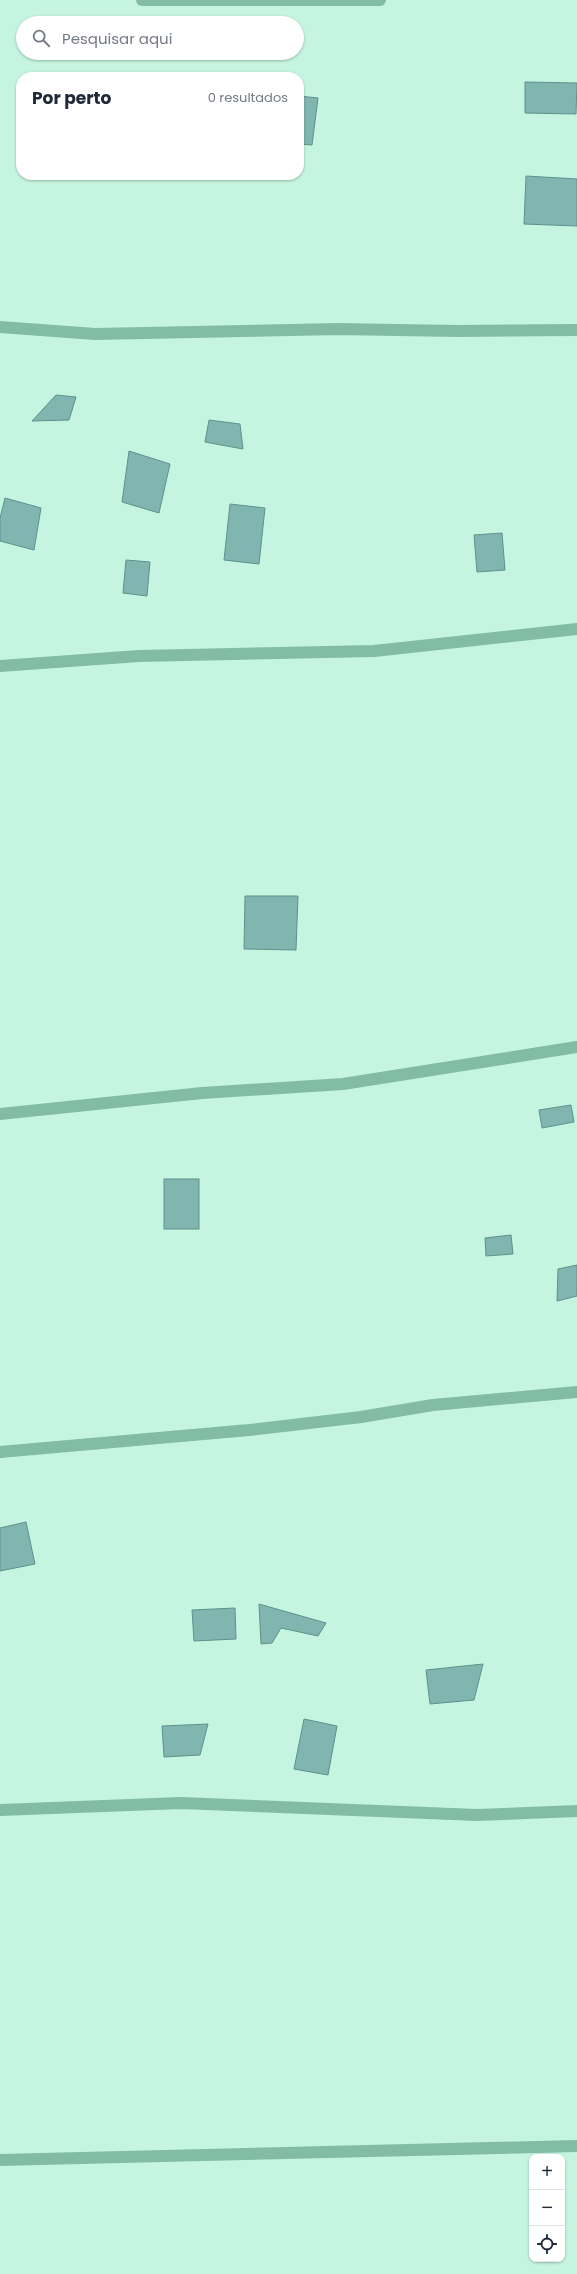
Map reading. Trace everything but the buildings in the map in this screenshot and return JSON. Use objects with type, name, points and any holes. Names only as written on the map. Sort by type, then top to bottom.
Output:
[{"type":"street","points":[[142,0],[380,0]]},
{"type":"street","points":[[0,327],[95,334],[338,329],[458,331],[577,330]]},
{"type":"street","points":[[0,666],[139,656],[374,652],[577,629]]},
{"type":"street","points":[[0,1114],[202,1093],[343,1084],[577,1047]]},
{"type":"street","points":[[0,1452],[249,1430],[361,1417],[433,1405],[577,1392]]},
{"type":"street","points":[[0,1810],[181,1803],[477,1815],[577,1811]]},
{"type":"street","points":[[0,2160],[577,2146]]}]
